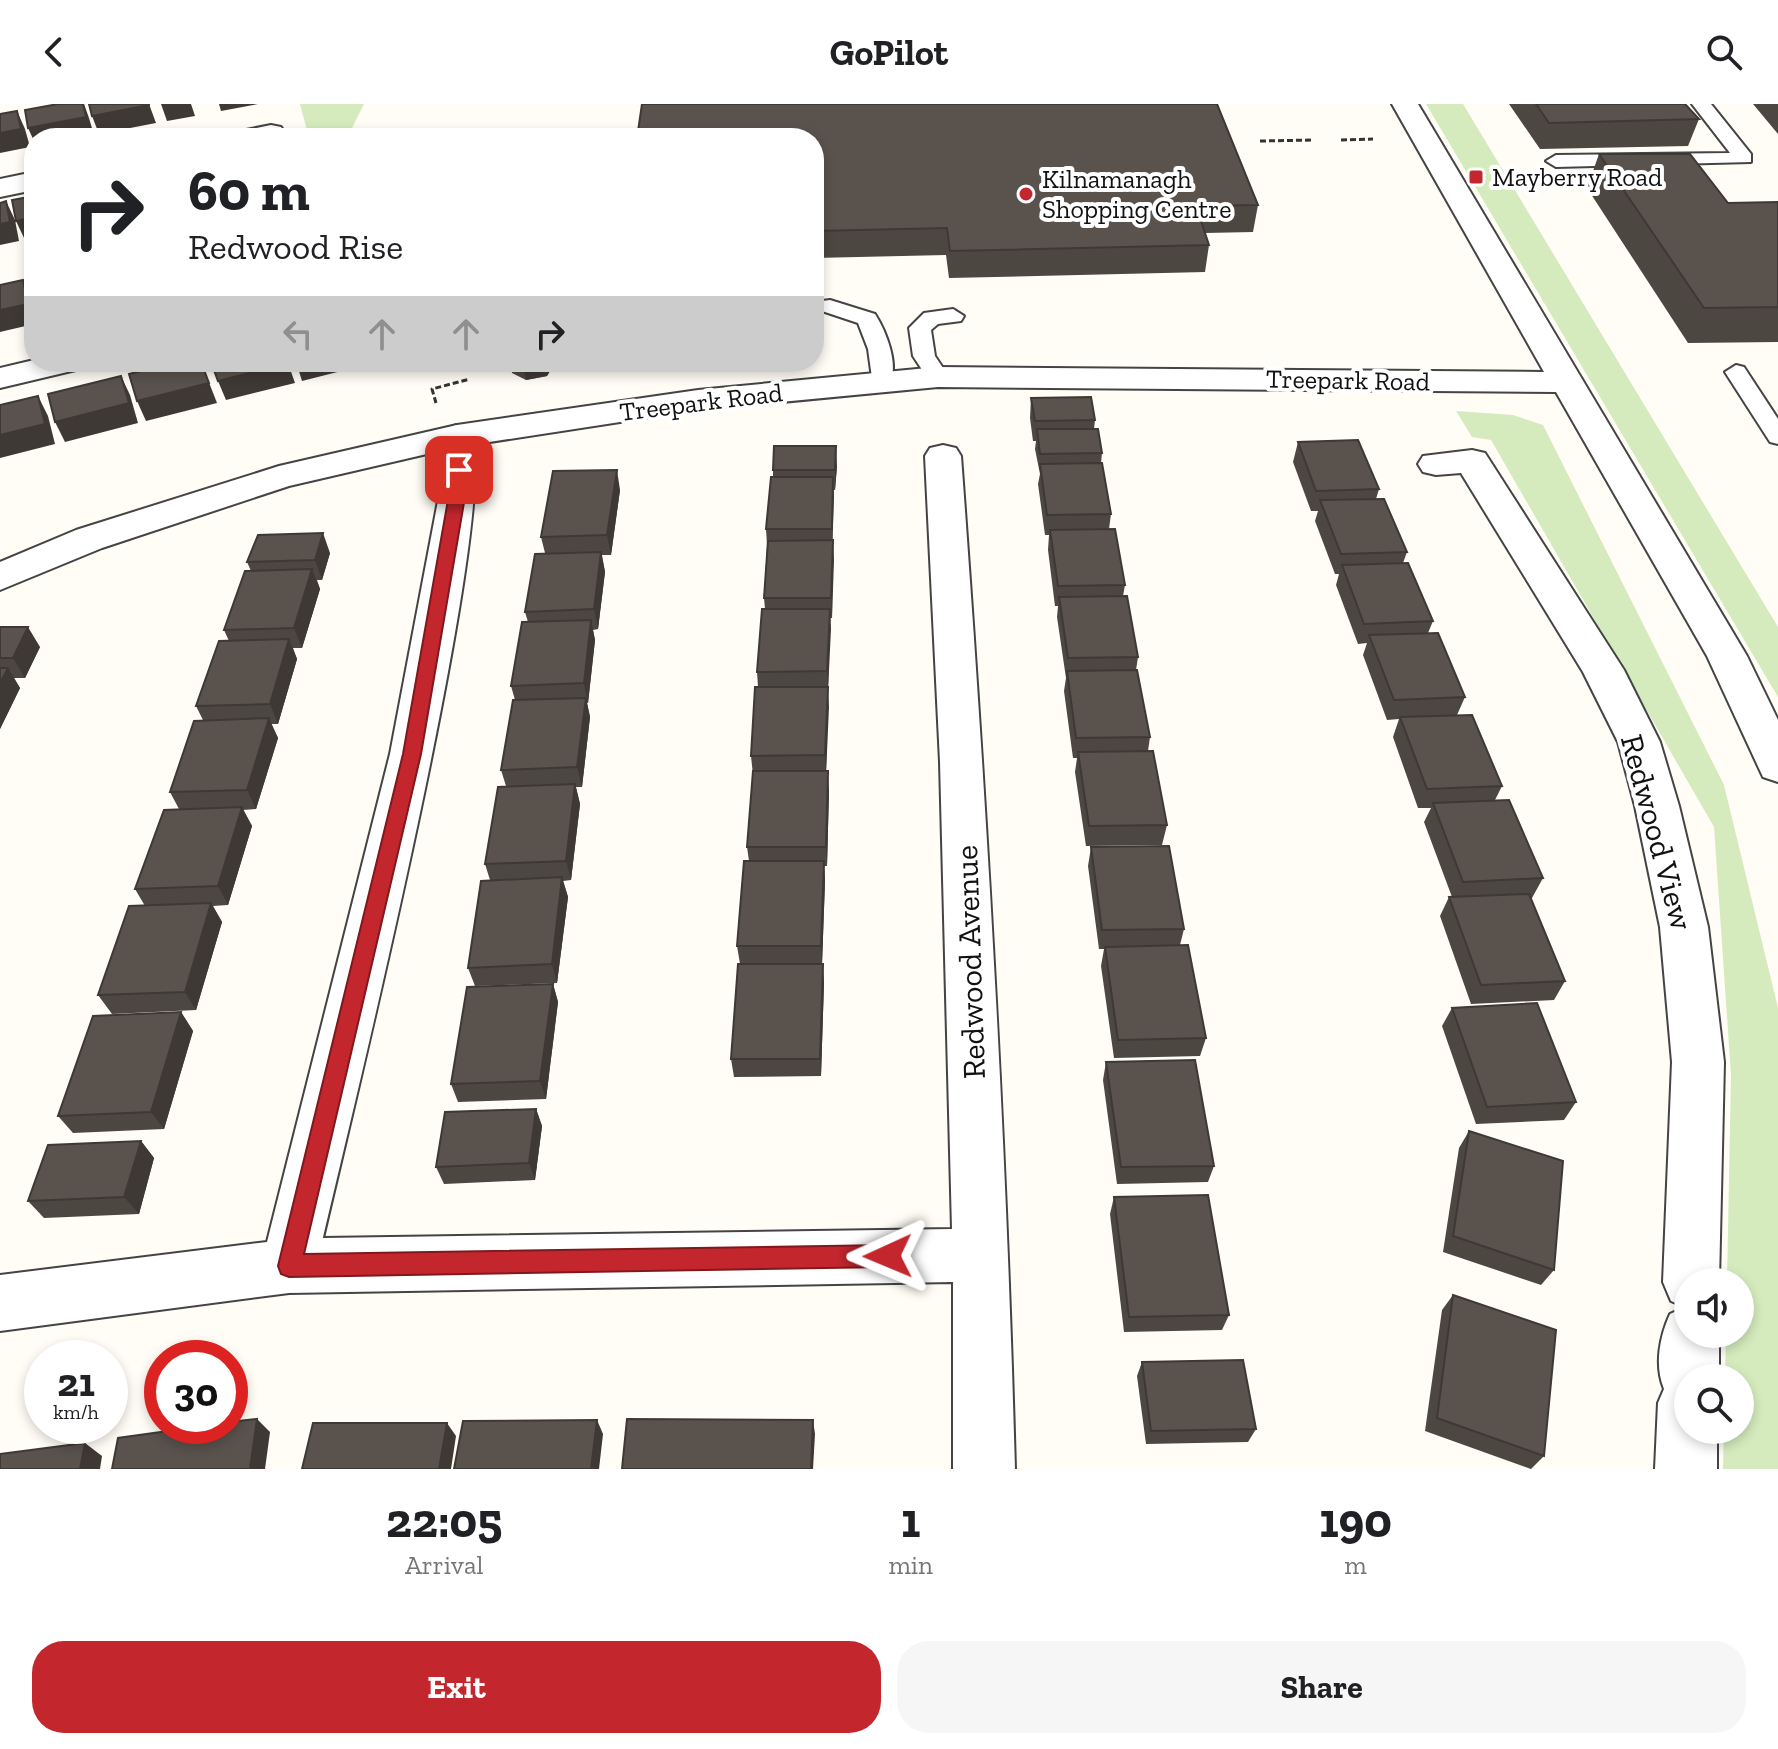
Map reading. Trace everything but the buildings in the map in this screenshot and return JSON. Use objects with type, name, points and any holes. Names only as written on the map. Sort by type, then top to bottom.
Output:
[{"type":"street","points":[[1405,104],[1570,382],[1727,656],[1778,766]]},
{"type":"street","points":[[0,188],[24,183]]},
{"type":"street","points":[[0,378],[26,372]]},
{"type":"street","name":"Treepark Road","points":[[0,577],[89,539],[447,422],[938,377],[1570,382]]},
{"type":"street","points":[[289,1266],[412,754],[459,485],[447,422]]},
{"type":"street","name":"Redwood Avenue","points":[[943,456],[962,762],[981,1255],[984,1469]]},
{"type":"street","name":"Redwood View","points":[[1436,464],[1472,461],[1603,670],[1639,742],[1684,927],[1696,1047],[1691,1268]]},
{"type":"street","points":[[0,1303],[289,1266],[981,1255]]},
{"type":"street","points":[[1686,1469],[1687,1444]]},
{"type":"lane","points":[[1556,161],[1744,158],[1701,104]]},
{"type":"lane","points":[[830,306],[867,319],[879,349],[881,380]]},
{"type":"lane","points":[[938,377],[924,356],[920,328],[932,318],[953,316]]},
{"type":"lane","points":[[1736,372],[1778,437]]},
{"type":"path","points":[[1341,140],[1373,139]]},
{"type":"path","points":[[1260,141],[1314,140]]},
{"type":"path","points":[[447,422],[432,389],[470,379]]},
{"type":"green space","points":[[300,104],[364,104],[352,128],[306,128]]},
{"type":"green space","points":[[1426,104],[1463,104],[1778,627],[1778,697]]},
{"type":"green space","points":[[1456,411],[1513,415],[1543,425],[1724,785],[1778,1008],[1778,1469],[1723,1469],[1724,1444],[1754,1444],[1754,1364],[1725,1364],[1726,1348],[1754,1348],[1754,1268],[1727,1268],[1731,1075],[1714,827],[1491,440],[1472,437]]},
{"type":"place","name":"Mayberry Road","points":[[1476,177]]},
{"type":"place","name":"Kilnamanagh Shopping Centre","points":[[1026,194]]},
{"type":"route","points":[[459,470],[459,485],[412,754],[289,1266],[888,1256]]}]
